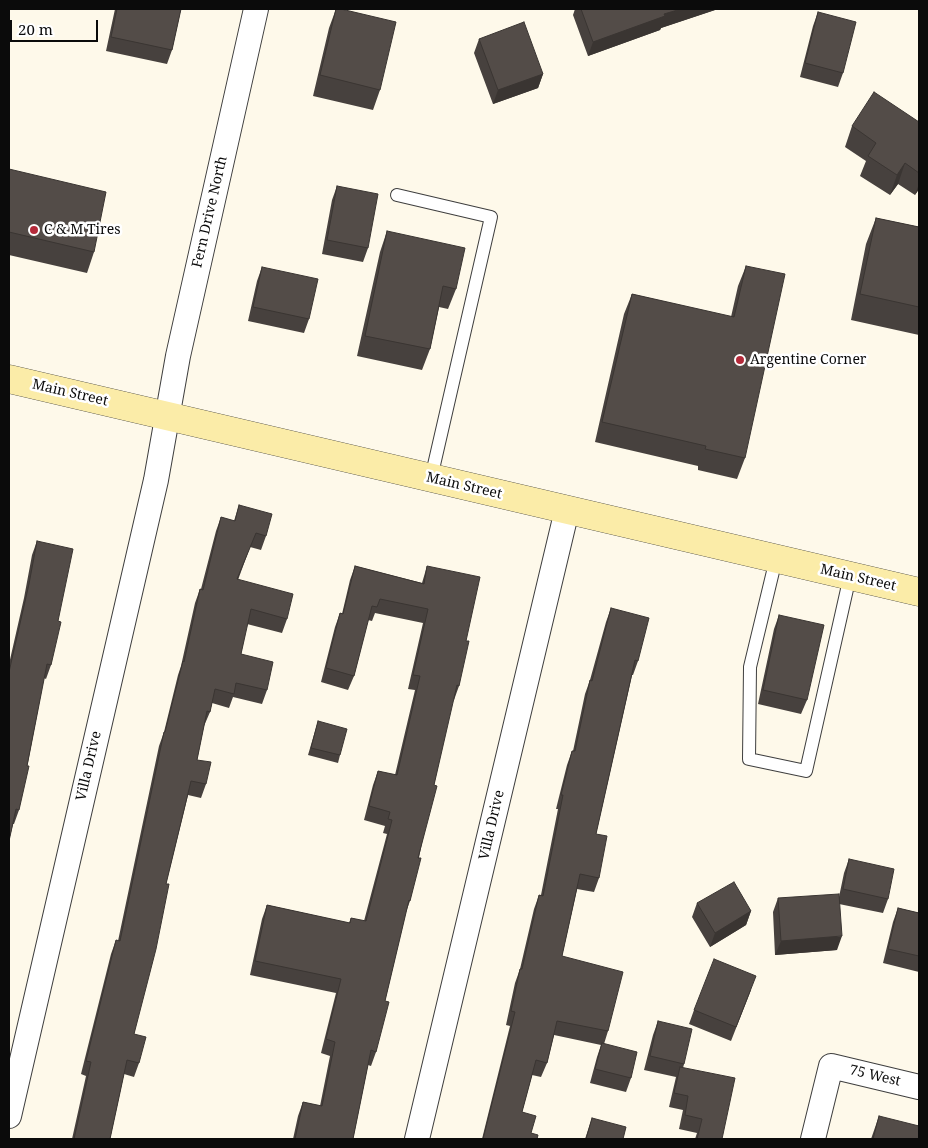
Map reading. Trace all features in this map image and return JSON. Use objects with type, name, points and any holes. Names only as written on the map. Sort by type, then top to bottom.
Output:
[{"type":"main road","name":"Main Street","points":[[9,379],[919,592]]},
{"type":"street","name":"Fern Drive North","points":[[167,416],[178,356],[256,9]]},
{"type":"street","name":"Villa Drive","points":[[9,1116],[156,480],[167,416]]},
{"type":"street","name":"Villa Drive","points":[[417,1139],[567,510]]},
{"type":"street","name":"75 West","points":[[813,1139],[830,1066],[919,1087]]},
{"type":"lane","points":[[398,195],[491,217],[430,478]]},
{"type":"lane","points":[[776,559],[750,667],[749,759],[806,771],[850,576]]},
{"type":"building","points":[[117,9],[181,9],[172,50],[111,37]]},
{"type":"building","points":[[336,9],[396,22],[380,90],[320,75]]},
{"type":"building","points":[[581,9],[681,9],[593,42]]},
{"type":"building","points":[[818,12],[856,22],[843,73],[805,63]]},
{"type":"building","points":[[524,22],[543,74],[498,90],[479,39]]},
{"type":"building","points":[[874,92],[919,122],[919,173],[905,163],[897,175],[868,156],[876,143],[852,126]]},
{"type":"building","points":[[9,169],[106,192],[94,252],[9,232]]},
{"type":"building","points":[[337,186],[378,194],[368,248],[327,240]]},
{"type":"building","points":[[876,218],[919,227],[919,307],[860,294]]},
{"type":"building","points":[[387,231],[465,248],[456,289],[443,286],[430,349],[365,336]]},
{"type":"building","points":[[746,266],[785,274],[745,458],[705,449],[706,446],[602,422],[632,294],[734,317]]},
{"type":"building","points":[[262,267],[318,279],[309,319],[253,307]]},
{"type":"building","points":[[239,505],[272,514],[266,536],[256,533],[237,579],[293,594],[287,619],[251,609],[241,654],[273,662],[267,690],[236,683],[234,694],[215,689],[210,712],[207,711],[197,760],[211,762],[206,784],[191,781],[166,884],[169,884],[156,949],[134,1034],[146,1037],[139,1063],[127,1060],[110,1139],[74,1139],[91,1062],[86,1061],[116,940],[120,941],[164,732],[184,662],[200,589],[203,590],[221,517],[235,521]]},
{"type":"building","points":[[37,541],[73,549],[58,621],[61,622],[51,665],[47,664],[27,766],[29,766],[19,810],[16,809],[9,841],[9,672]]},
{"type":"building","points":[[355,566],[424,584],[427,566],[480,577],[466,641],[469,641],[434,785],[437,786],[418,858],[421,858],[385,1001],[389,1002],[376,1052],[371,1050],[353,1139],[295,1139],[303,1102],[322,1106],[335,1042],[326,1039],[341,979],[255,961],[267,905],[350,923],[351,918],[366,921],[392,820],[388,819],[390,812],[369,806],[378,771],[397,775],[420,676],[413,675],[428,609],[380,599],[377,607],[372,606],[354,676],[326,668],[340,613],[343,614]]},
{"type":"building","points":[[611,608],[649,618],[638,661],[635,660],[596,834],[607,836],[599,878],[580,874],[562,956],[623,972],[608,1031],[557,1021],[547,1063],[536,1060],[522,1112],[536,1116],[531,1133],[538,1135],[537,1139],[483,1139],[515,1012],[511,1011],[520,969],[522,969],[539,895],[543,896],[563,795],[561,795],[572,751],[575,751],[590,680],[592,681]]},
{"type":"building","points":[[779,615],[824,625],[807,700],[763,690]]},
{"type":"building","points":[[318,721],[347,729],[340,755],[311,748]]},
{"type":"building","points":[[849,859],[894,869],[888,899],[843,889]]},
{"type":"building","points":[[734,882],[751,911],[715,933],[697,903]]},
{"type":"building","points":[[839,894],[842,936],[781,941],[778,898]]},
{"type":"building","points":[[898,908],[919,913],[919,956],[888,949]]},
{"type":"building","points":[[714,959],[756,976],[736,1027],[694,1010]]},
{"type":"building","points":[[658,1021],[692,1029],[684,1064],[650,1056]]},
{"type":"building","points":[[602,1043],[637,1052],[631,1078],[595,1069]]},
{"type":"building","points":[[680,1067],[735,1078],[722,1139],[697,1139],[702,1119],[685,1115],[688,1096],[674,1093]]},
{"type":"building","points":[[879,1116],[919,1126],[919,1139],[873,1139]]},
{"type":"building","points":[[592,1118],[626,1127],[623,1139],[586,1139]]},
{"type":"place","name":"C & M Tires","points":[[34,230]]},
{"type":"place","name":"Argentine Corner","points":[[740,360]]}]
